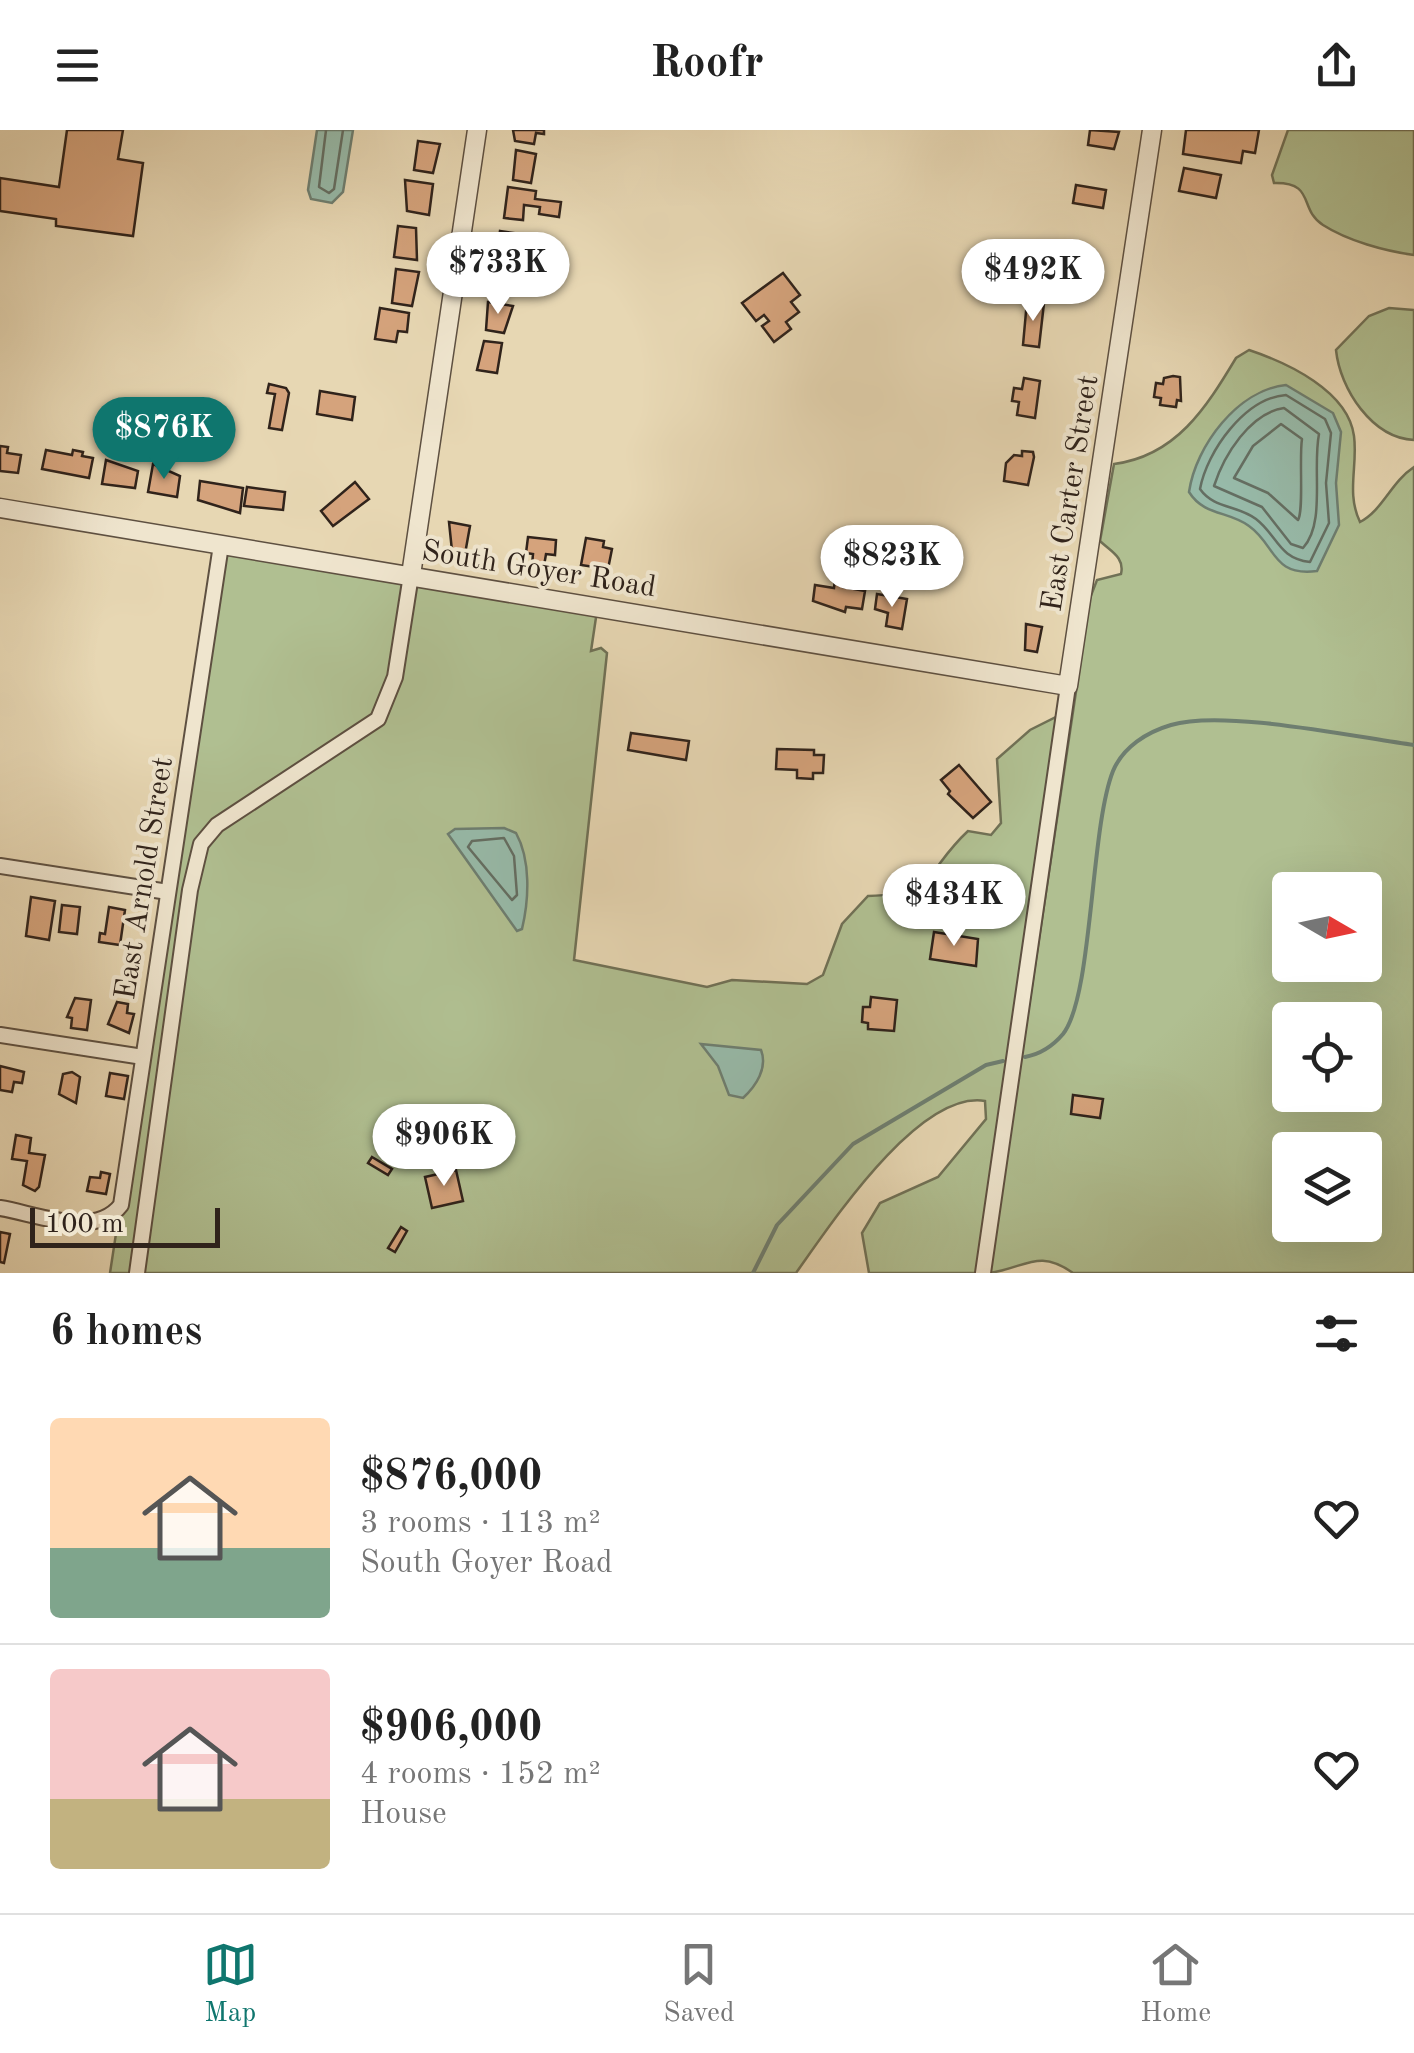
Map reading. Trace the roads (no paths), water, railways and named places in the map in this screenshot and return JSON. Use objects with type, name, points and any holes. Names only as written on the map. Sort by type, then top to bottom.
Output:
[{"type":"street","points":[[137,1273],[190,890],[201,844],[216,825],[378,718],[395,676],[477,130]]},
{"type":"street","name":"East Carter Street","points":[[1068,686],[1152,130]]},
{"type":"street","name":"South Goyer Road","points":[[0,508],[1068,686]]},
{"type":"street","name":"East Arnold Street","points":[[0,1208],[91,1224],[112,1216],[121,1205],[221,546]]},
{"type":"street","points":[[983,1273],[1068,686]]},
{"type":"street","points":[[0,866],[168,892]]},
{"type":"street","points":[[0,1036],[143,1058]]},
{"type":"water","points":[[317,130],[353,130],[343,192],[332,203],[311,199],[308,190]]},
{"type":"water","points":[[1286,385],[1333,413],[1341,432],[1336,483],[1339,525],[1317,571],[1291,569],[1276,558],[1249,526],[1209,509],[1189,492],[1200,456],[1222,423],[1252,397]]},
{"type":"water","points":[[504,828],[516,833],[526,868],[524,918],[522,929],[517,931],[448,834],[455,829]]},
{"type":"water","points":[[701,1044],[761,1050],[759,1076],[743,1098],[729,1095],[718,1066]]},
{"type":"waterway","points":[[1025,1057],[1055,1043],[1073,1014],[1086,949],[1105,797],[1117,762],[1137,742],[1171,725],[1223,720],[1414,745]]},
{"type":"waterway","points":[[753,1273],[777,1225],[853,1144],[986,1065],[1003,1061]]}]
